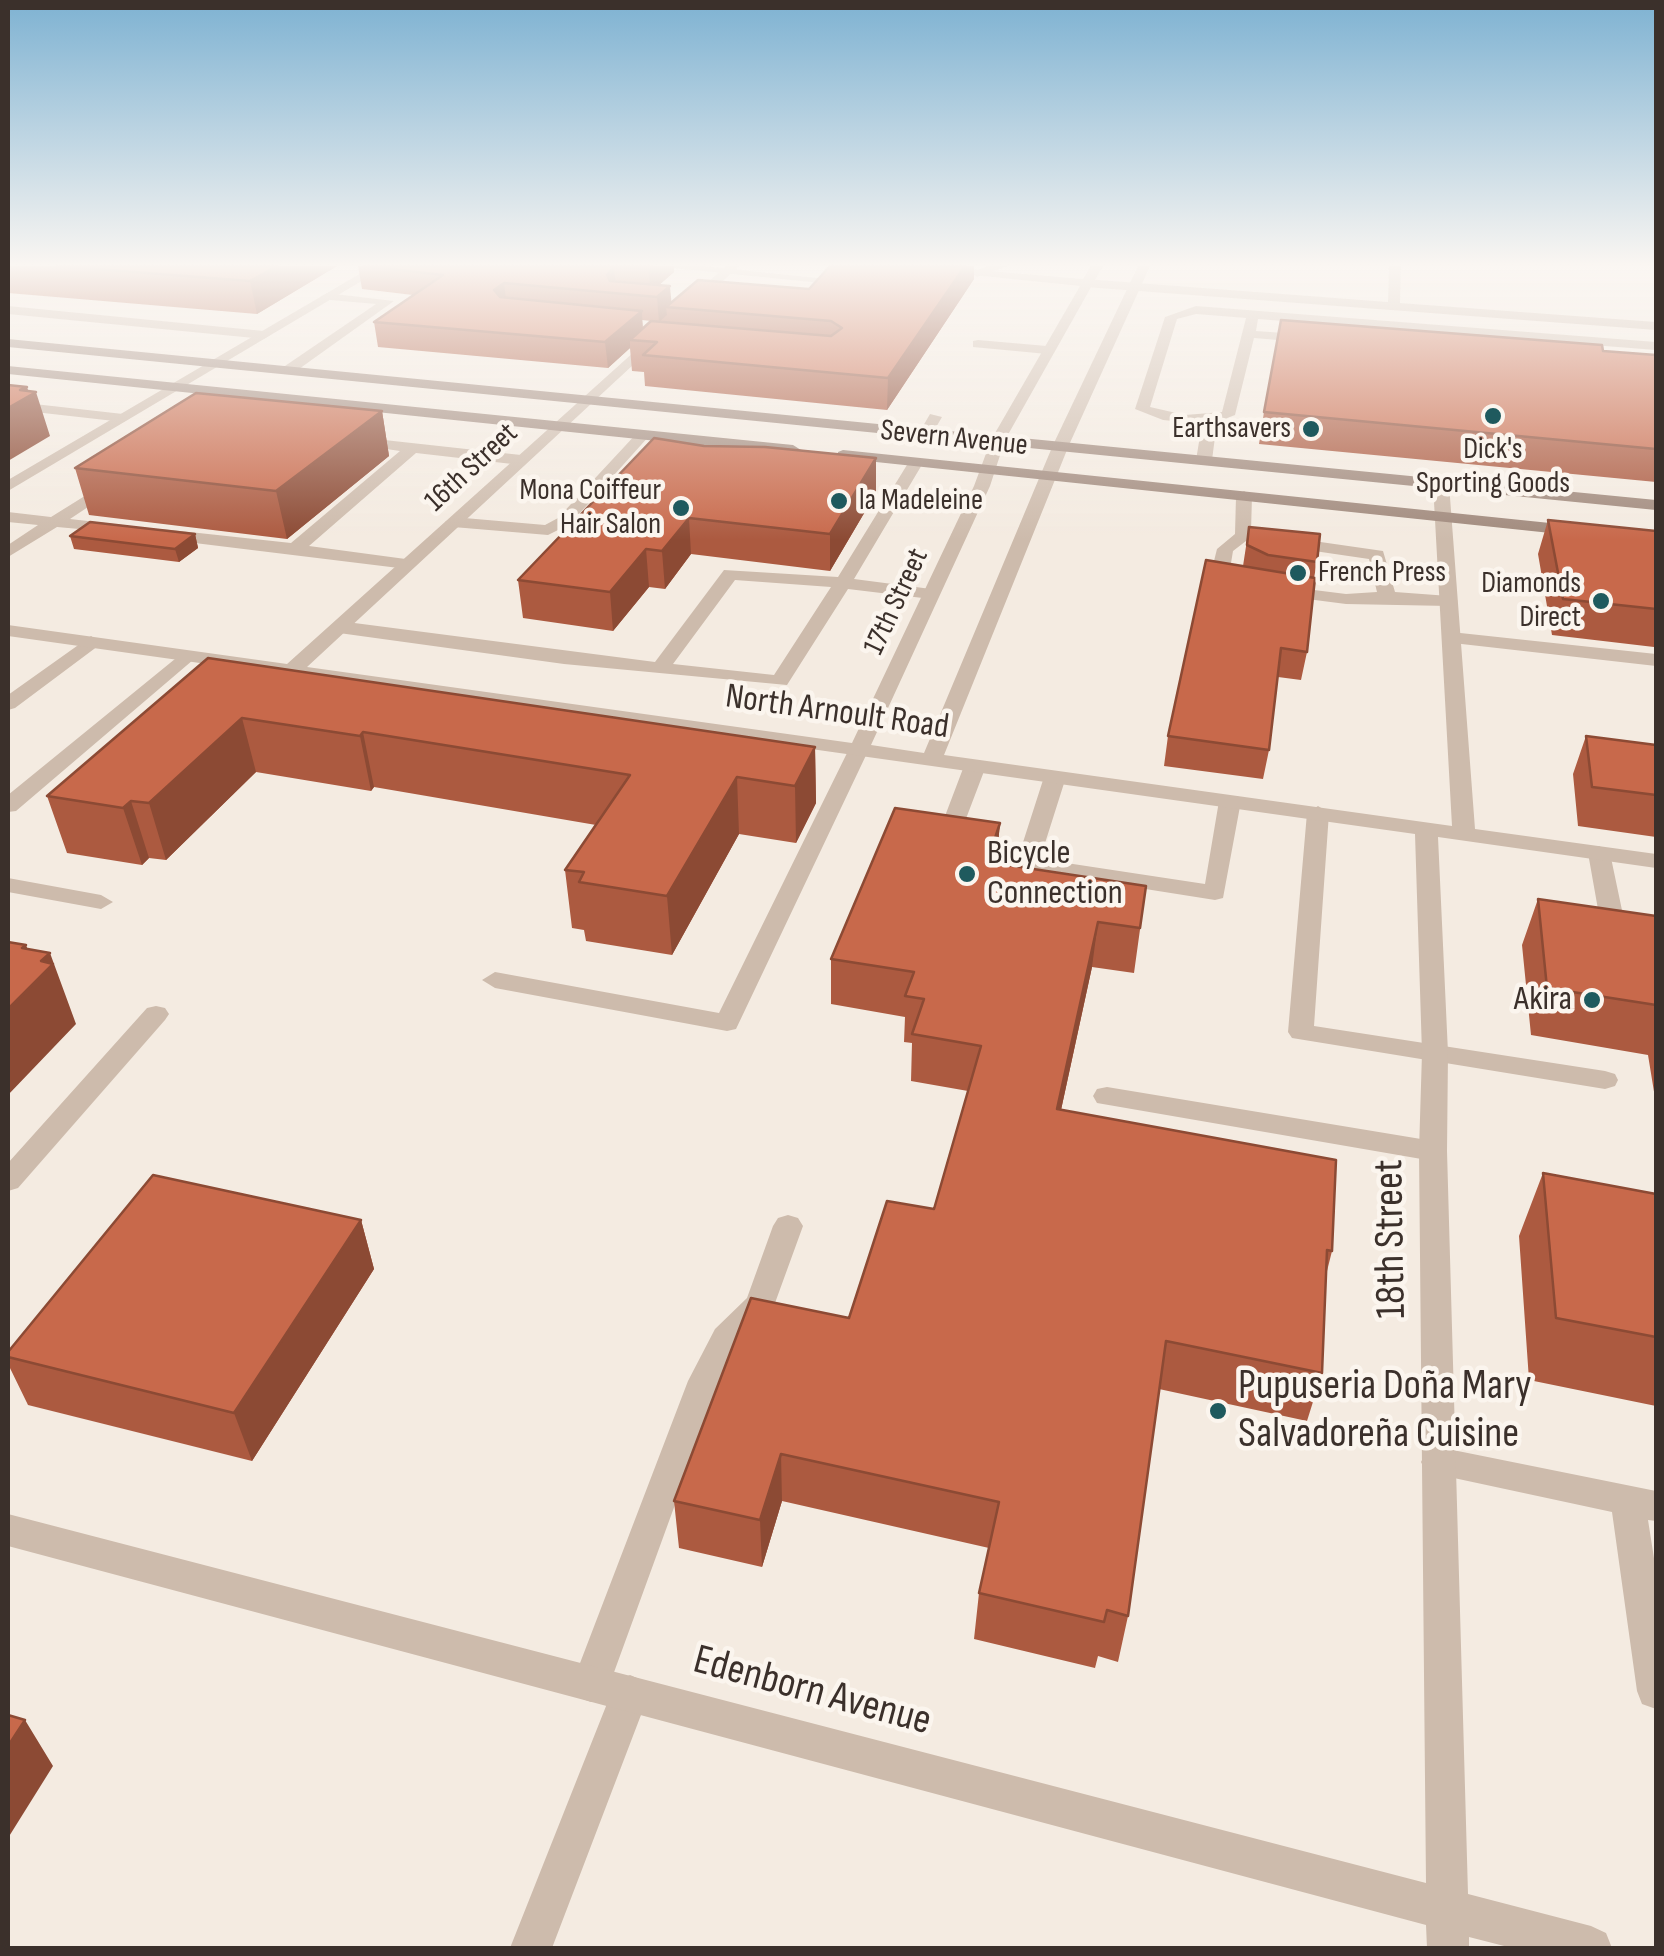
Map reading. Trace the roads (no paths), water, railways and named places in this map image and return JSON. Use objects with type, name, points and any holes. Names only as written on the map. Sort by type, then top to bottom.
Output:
[{"type":"street","name":"Severn Avenue","points":[[149,357],[1656,505]]},
{"type":"street","points":[[8,486],[226,357]]},
{"type":"street","points":[[287,370],[306,357]]},
{"type":"street","name":"16th Street","points":[[292,670],[586,400],[625,357]]},
{"type":"street","name":"17th Street","points":[[494,980],[728,1023],[931,594],[998,440],[1044,357]]},
{"type":"street","points":[[932,760],[1048,476],[1101,357]]},
{"type":"street","points":[[1158,357],[1142,409],[1157,416],[1210,420],[1228,415],[1243,357]]},
{"type":"street","points":[[8,370],[807,452]]},
{"type":"street","points":[[233,405],[250,394]]},
{"type":"street","points":[[310,419],[332,403]]},
{"type":"street","points":[[8,406],[123,418]]},
{"type":"street","points":[[926,434],[935,417]]},
{"type":"street","points":[[1204,460],[1210,420]]},
{"type":"street","points":[[453,522],[548,530],[564,522],[642,435]]},
{"type":"street","points":[[345,440],[521,460]]},
{"type":"street","points":[[723,459],[736,444]]},
{"type":"street","points":[[295,548],[413,448]]},
{"type":"street","name":"Severn Avenue","points":[[825,454],[1598,532]]},
{"type":"street","points":[[339,627],[780,680],[914,462]]},
{"type":"street","points":[[8,552],[120,479]]},
{"type":"street","points":[[1441,484],[1464,834]]},
{"type":"street","points":[[1243,536],[1244,496]]},
{"type":"street","points":[[8,517],[407,564]]},
{"type":"street","points":[[1387,597],[1377,555],[1243,536],[1225,550],[1221,568],[1228,580],[1252,587],[1346,599],[1449,601]]},
{"type":"street","points":[[660,668],[730,574],[931,594]]},
{"type":"street","name":"North Arnoult Road","points":[[8,630],[1656,860]]},
{"type":"street","points":[[1451,638],[1656,660]]},
{"type":"street","points":[[8,704],[91,642]]},
{"type":"street","points":[[8,806],[186,656]]},
{"type":"street","points":[[944,848],[975,766]]},
{"type":"street","points":[[1055,777],[1028,864],[1215,893],[1230,801]]},
{"type":"street","points":[[1318,813],[1302,1032],[1605,1080]]},
{"type":"street","name":"18th Street","points":[[1426,828],[1435,1054],[1433,1151],[1448,1948]]},
{"type":"street","points":[[1599,852],[1611,914]]},
{"type":"street","points":[[8,885],[101,902]]},
{"type":"street","points":[[8,1181],[156,1014]]},
{"type":"street","points":[[1107,1096],[1433,1151]]},
{"type":"street","points":[[531,1948],[704,1381],[726,1338],[760,1306],[788,1226]]},
{"type":"street","points":[[1438,1462],[1642,1503],[1656,1691]]},
{"type":"street","name":"Edenborn Avenue","points":[[8,1530],[1591,1948]]},
{"type":"place","name":"Dick's Sporting Goods","points":[[1493,416]]},
{"type":"place","name":"Earthsavers","points":[[1311,429]]},
{"type":"place","name":"la Madeleine","points":[[839,501]]},
{"type":"place","name":"Mona Coiffeur Hair Salon","points":[[681,508]]},
{"type":"place","name":"French Press","points":[[1298,573]]},
{"type":"place","name":"Diamonds Direct","points":[[1601,601]]},
{"type":"place","name":"Bicycle Connection","points":[[967,874]]},
{"type":"place","name":"Akira","points":[[1592,1000]]},
{"type":"place","name":"Pupuseria Doña Mary Salvadoreña Cuisine","points":[[1218,1411]]}]
